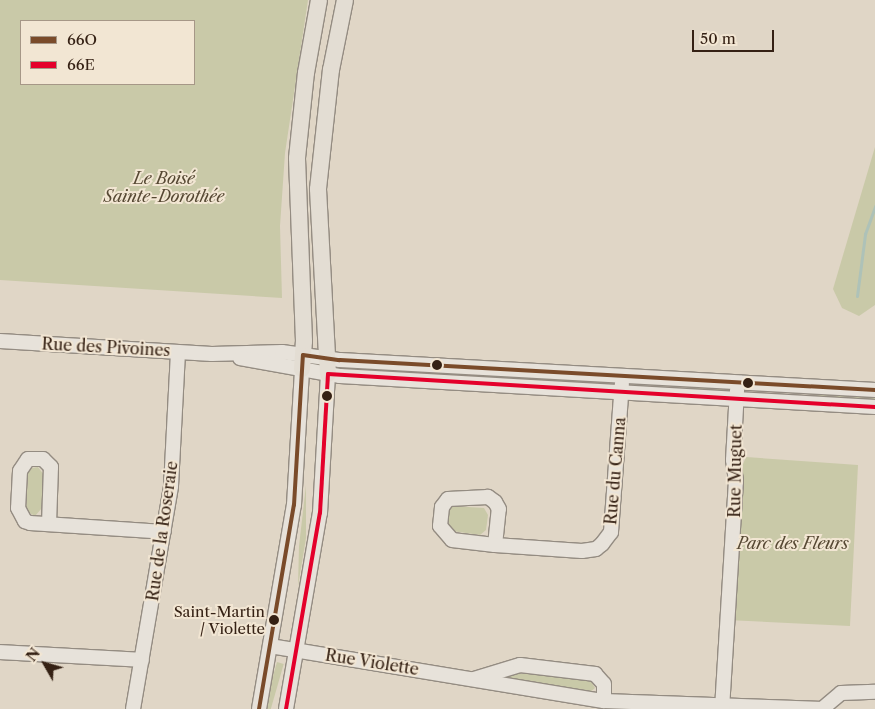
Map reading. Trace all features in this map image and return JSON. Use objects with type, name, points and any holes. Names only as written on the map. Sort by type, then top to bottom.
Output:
[{"type":"main road","points":[[303,362],[297,158],[306,72],[319,0]]},
{"type":"main road","points":[[328,366],[318,189],[331,70],[345,0]]},
{"type":"street","name":"Rue des Pivoines","points":[[0,341],[212,354],[272,351],[303,362],[328,366]]},
{"type":"street","name":"Rue de la Roseraie","points":[[133,709],[164,532],[176,428],[178,352]]},
{"type":"street","points":[[259,709],[294,498],[303,362]]},
{"type":"street","points":[[328,366],[623,376],[875,390]]},
{"type":"street","points":[[328,366],[622,392],[875,407]]},
{"type":"street","points":[[286,709],[320,513],[328,366]]},
{"type":"street","name":"Rue du Canna","points":[[495,545],[499,509],[495,502],[488,497],[460,496],[448,499],[442,506],[440,526],[444,535],[452,540],[495,545],[582,551],[596,549],[602,544],[611,532],[623,376]]},
{"type":"street","name":"Rue Muguet","points":[[722,708],[736,482],[733,460],[737,382]]},
{"type":"street","points":[[49,524],[51,467],[43,460],[28,459],[20,471],[18,512],[25,522],[49,524],[164,532]]},
{"type":"street","name":"Rue Violette","points":[[270,646],[604,701],[722,708],[822,709],[841,693],[875,692]]},
{"type":"street","points":[[0,652],[142,660]]},
{"type":"street","name":"Rue Violette","points":[[474,679],[520,665],[595,674],[604,684],[604,701]]},
{"type":"green space","name":"Le Boisé Sainte-Dorothée","points":[[0,0],[308,0],[285,153],[280,226],[282,298],[0,280]]},
{"type":"green space","points":[[875,147],[875,305],[859,316],[842,308],[833,289]]},
{"type":"green space","points":[[497,373],[607,380],[606,386],[433,376]]},
{"type":"green space","points":[[723,387],[723,393],[667,389],[667,388]]},
{"type":"green space","points":[[846,393],[875,395],[875,402],[790,397]]},
{"type":"green space","name":"Parc des Fleurs","points":[[746,457],[858,465],[850,626],[727,620],[736,481]]},
{"type":"green space","points":[[38,467],[44,475],[42,508],[35,516],[26,511],[28,473],[32,468]]},
{"type":"green space","points":[[306,485],[306,538],[298,586],[299,546]]},
{"type":"green space","points":[[452,506],[484,508],[488,515],[486,530],[480,535],[452,531],[447,525],[447,512]]},
{"type":"green space","points":[[277,662],[284,664],[271,709],[264,708]]},
{"type":"green space","points":[[510,673],[589,678],[595,688],[589,693],[508,678]]},
{"type":"waterway","points":[[857,296],[865,234],[875,206]]},
{"type":"transit line","name":"66O","points":[[259,709],[294,505],[303,355],[340,360],[875,390]]},
{"type":"transit line","name":"66E","points":[[286,709],[320,513],[328,374],[875,407]]},
{"type":"place","name":"Saint-Martin / Violette","points":[[274,620]]}]
